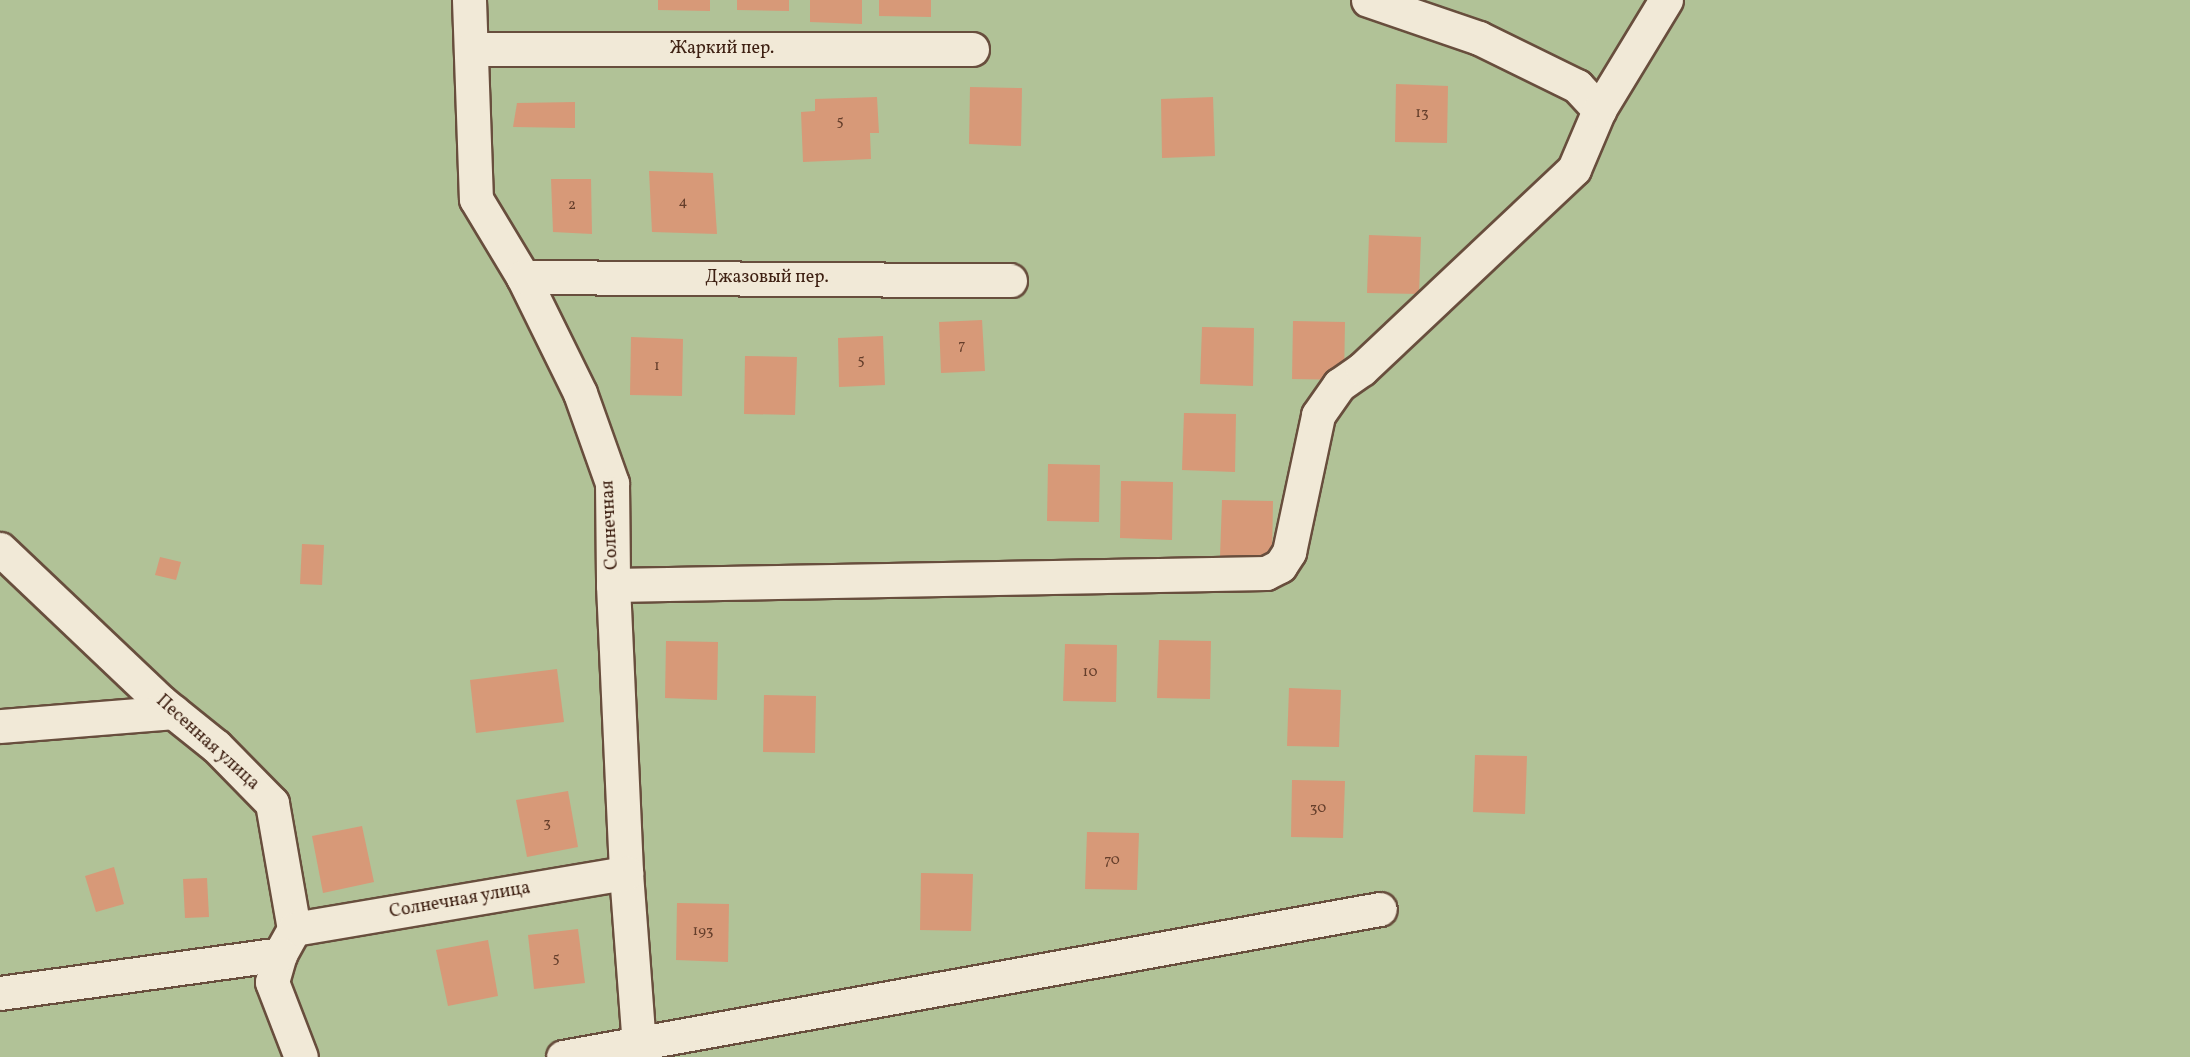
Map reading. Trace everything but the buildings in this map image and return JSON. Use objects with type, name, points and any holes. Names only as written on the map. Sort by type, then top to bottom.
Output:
[{"type":"street","name":"Солнечная","points":[[469,0],[476,199],[523,277],[580,393],[612,483],[613,585],[626,873],[639,1045]]},
{"type":"street","points":[[1368,0],[1479,38],[1577,86],[1599,110]]},
{"type":"street","points":[[613,585],[1266,573],[1280,566],[1289,552],[1318,415],[1339,385],[1362,369],[1574,169],[1599,110],[1666,0]]},
{"type":"street","name":"Жаркий пер.","points":[[471,49],[972,49]]},
{"type":"street","name":"Джазовый пер.","points":[[523,277],[1010,280]]},
{"type":"street","name":"Песенная улица","points":[[0,549],[173,712],[216,746],[272,803],[287,942],[272,982],[301,1057]]},
{"type":"street","points":[[0,726],[173,712]]},
{"type":"street","name":"Солнечная улица","points":[[0,993],[287,942],[626,873]]},
{"type":"street","points":[[563,1057],[1380,909]]},
{"type":"green space","points":[[0,0],[2190,0],[2190,1057],[0,1057]]}]
